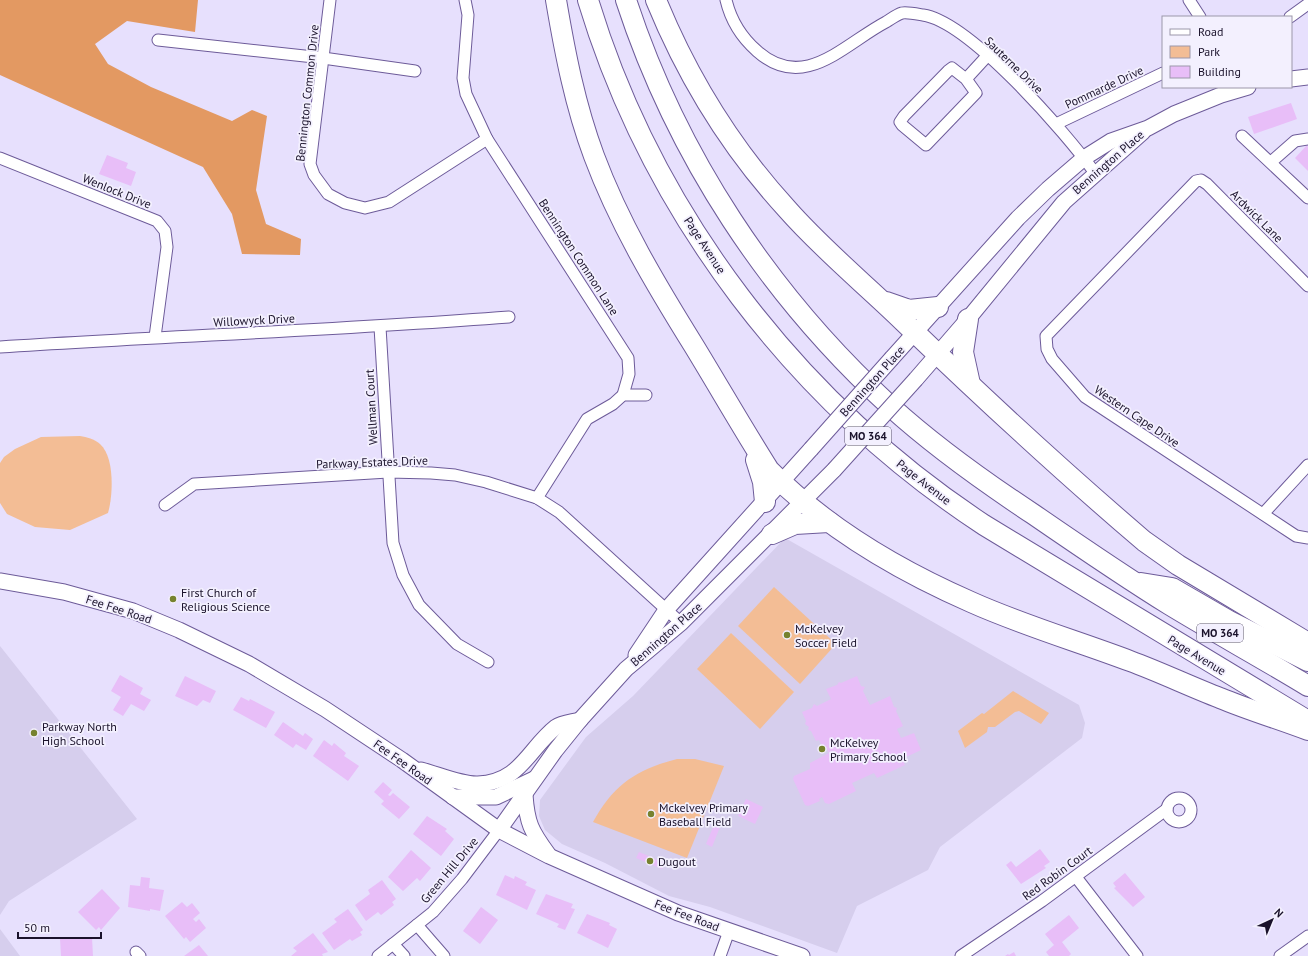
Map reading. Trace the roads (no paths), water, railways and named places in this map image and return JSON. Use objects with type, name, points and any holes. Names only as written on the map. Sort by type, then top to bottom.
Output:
[{"type":"highway","points":[[556,0],[564,50],[576,99],[608,191],[632,240],[674,313],[751,442],[769,470],[782,483],[804,503],[829,522],[899,566],[972,603],[1144,666],[1219,698],[1308,730]]},
{"type":"highway","name":"Page Avenue","points":[[588,0],[606,55],[624,98],[657,167],[677,202],[721,271],[746,304],[781,348],[824,394],[883,450],[950,503],[984,526],[1308,721]]},
{"type":"highway","name":"MO 364","points":[[626,0],[640,39],[669,106],[709,182],[756,256],[828,344],[891,407],[946,453],[1011,500],[1131,581],[1308,686]]},
{"type":"highway","points":[[656,0],[698,86],[736,146],[786,208],[829,252],[938,355],[1144,541],[1178,565],[1308,642]]},
{"type":"highway","points":[[880,299],[909,310],[938,307]]},
{"type":"highway","points":[[968,319],[963,352],[970,384]]},
{"type":"highway","points":[[751,442],[763,482],[765,502]]},
{"type":"highway","points":[[772,534],[795,524],[829,522]]},
{"type":"highway","points":[[1131,581],[1172,588],[1229,621],[1308,661]]},
{"type":"main road","points":[[1292,79],[1308,77]]},
{"type":"main road","name":"Bennington Place","points":[[500,830],[536,778],[580,720],[626,669],[666,610],[765,502],[1018,218],[1048,189],[1084,158],[1111,141],[1148,128],[1199,103],[1242,88]]},
{"type":"main road","name":"Bennington Place","points":[[626,669],[681,623],[804,503],[938,355],[1064,202],[1095,172],[1120,154],[1148,128]]},
{"type":"main road","name":"Fee Fee Road","points":[[0,581],[64,592],[87,598],[133,611],[179,630],[249,664],[318,704],[412,767],[500,830],[549,856],[678,913],[802,956]]},
{"type":"main road","points":[[412,767],[477,784],[492,782],[504,778],[517,769],[557,727],[580,720]]},
{"type":"main road","points":[[453,797],[496,797],[536,778]]},
{"type":"main road","points":[[524,795],[527,817],[532,831],[549,856]]},
{"type":"street","name":"Bennington Common Drive","points":[[330,0],[310,164],[314,175],[328,194],[345,203],[365,208],[389,202],[487,139]]},
{"type":"street","points":[[465,0],[468,15],[463,78],[464,88],[487,139]]},
{"type":"street","name":"Sauterne Drive","points":[[726,0],[729,11],[738,30],[766,59],[783,66],[801,68],[825,60],[849,47],[875,28],[902,13],[924,15],[945,22],[988,54],[1056,124],[1095,172]]},
{"type":"street","points":[[1189,0],[1199,16]]},
{"type":"street","points":[[1291,16],[1308,4]]},
{"type":"street","points":[[158,40],[323,58],[415,71]]},
{"type":"street","points":[[966,79],[988,54]]},
{"type":"street","points":[[952,68],[966,79],[976,93],[926,145],[902,125],[900,122],[904,116],[952,68]]},
{"type":"street","name":"Pommarde Drive","points":[[1056,124],[1162,73]]},
{"type":"street","points":[[1242,136],[1308,198]]},
{"type":"street","name":"Bennington Common Lane","points":[[487,139],[628,358],[629,374],[623,395]]},
{"type":"street","points":[[1271,162],[1295,141],[1308,139]]},
{"type":"street","name":"Wenlock Drive","points":[[0,158],[157,221],[165,231],[167,247],[155,337]]},
{"type":"street","name":"Ardwick Lane","points":[[1184,192],[1196,181],[1200,180],[1207,184],[1308,286]]},
{"type":"street","name":"Western Cape Drive","points":[[1184,192],[1046,336],[1047,349],[1052,359],[1085,397],[1296,536],[1308,538]]},
{"type":"street","name":"Willowyck Drive","points":[[0,347],[155,337],[380,327],[509,317]]},
{"type":"street","name":"Wellman Court","points":[[380,327],[393,543],[403,575],[418,604],[428,615],[458,644],[488,662]]},
{"type":"street","points":[[537,498],[587,419],[613,404],[623,395],[646,395]]},
{"type":"street","points":[[1263,514],[1308,465]]},
{"type":"street","name":"Parkway Estates Drive","points":[[165,505],[194,484],[388,472],[455,475],[486,482],[537,498],[559,512],[681,623]]},
{"type":"street","name":"Red Robin Court","points":[[961,956],[1076,876],[1167,809]]},
{"type":"street","name":"Green Hill Drive","points":[[378,956],[433,912],[454,889],[500,830]]},
{"type":"street","points":[[1076,876],[1137,956]]},
{"type":"street","points":[[417,925],[444,956]]},
{"type":"street","points":[[720,956],[729,931]]},
{"type":"street","points":[[1280,956],[1308,936]]},
{"type":"street","points":[[393,944],[404,956]]},
{"type":"place","name":"First Church of Religious Science","points":[[173,599]]},
{"type":"place","name":"McKelvey Soccer Field","points":[[787,635]]},
{"type":"place","name":"Parkway North High School","points":[[34,733]]},
{"type":"place","name":"McKelvey Primary School","points":[[822,749]]},
{"type":"place","name":"Mckelvey Primary Baseball Field","points":[[651,814]]},
{"type":"place","name":"Dugout","points":[[650,861]]}]
